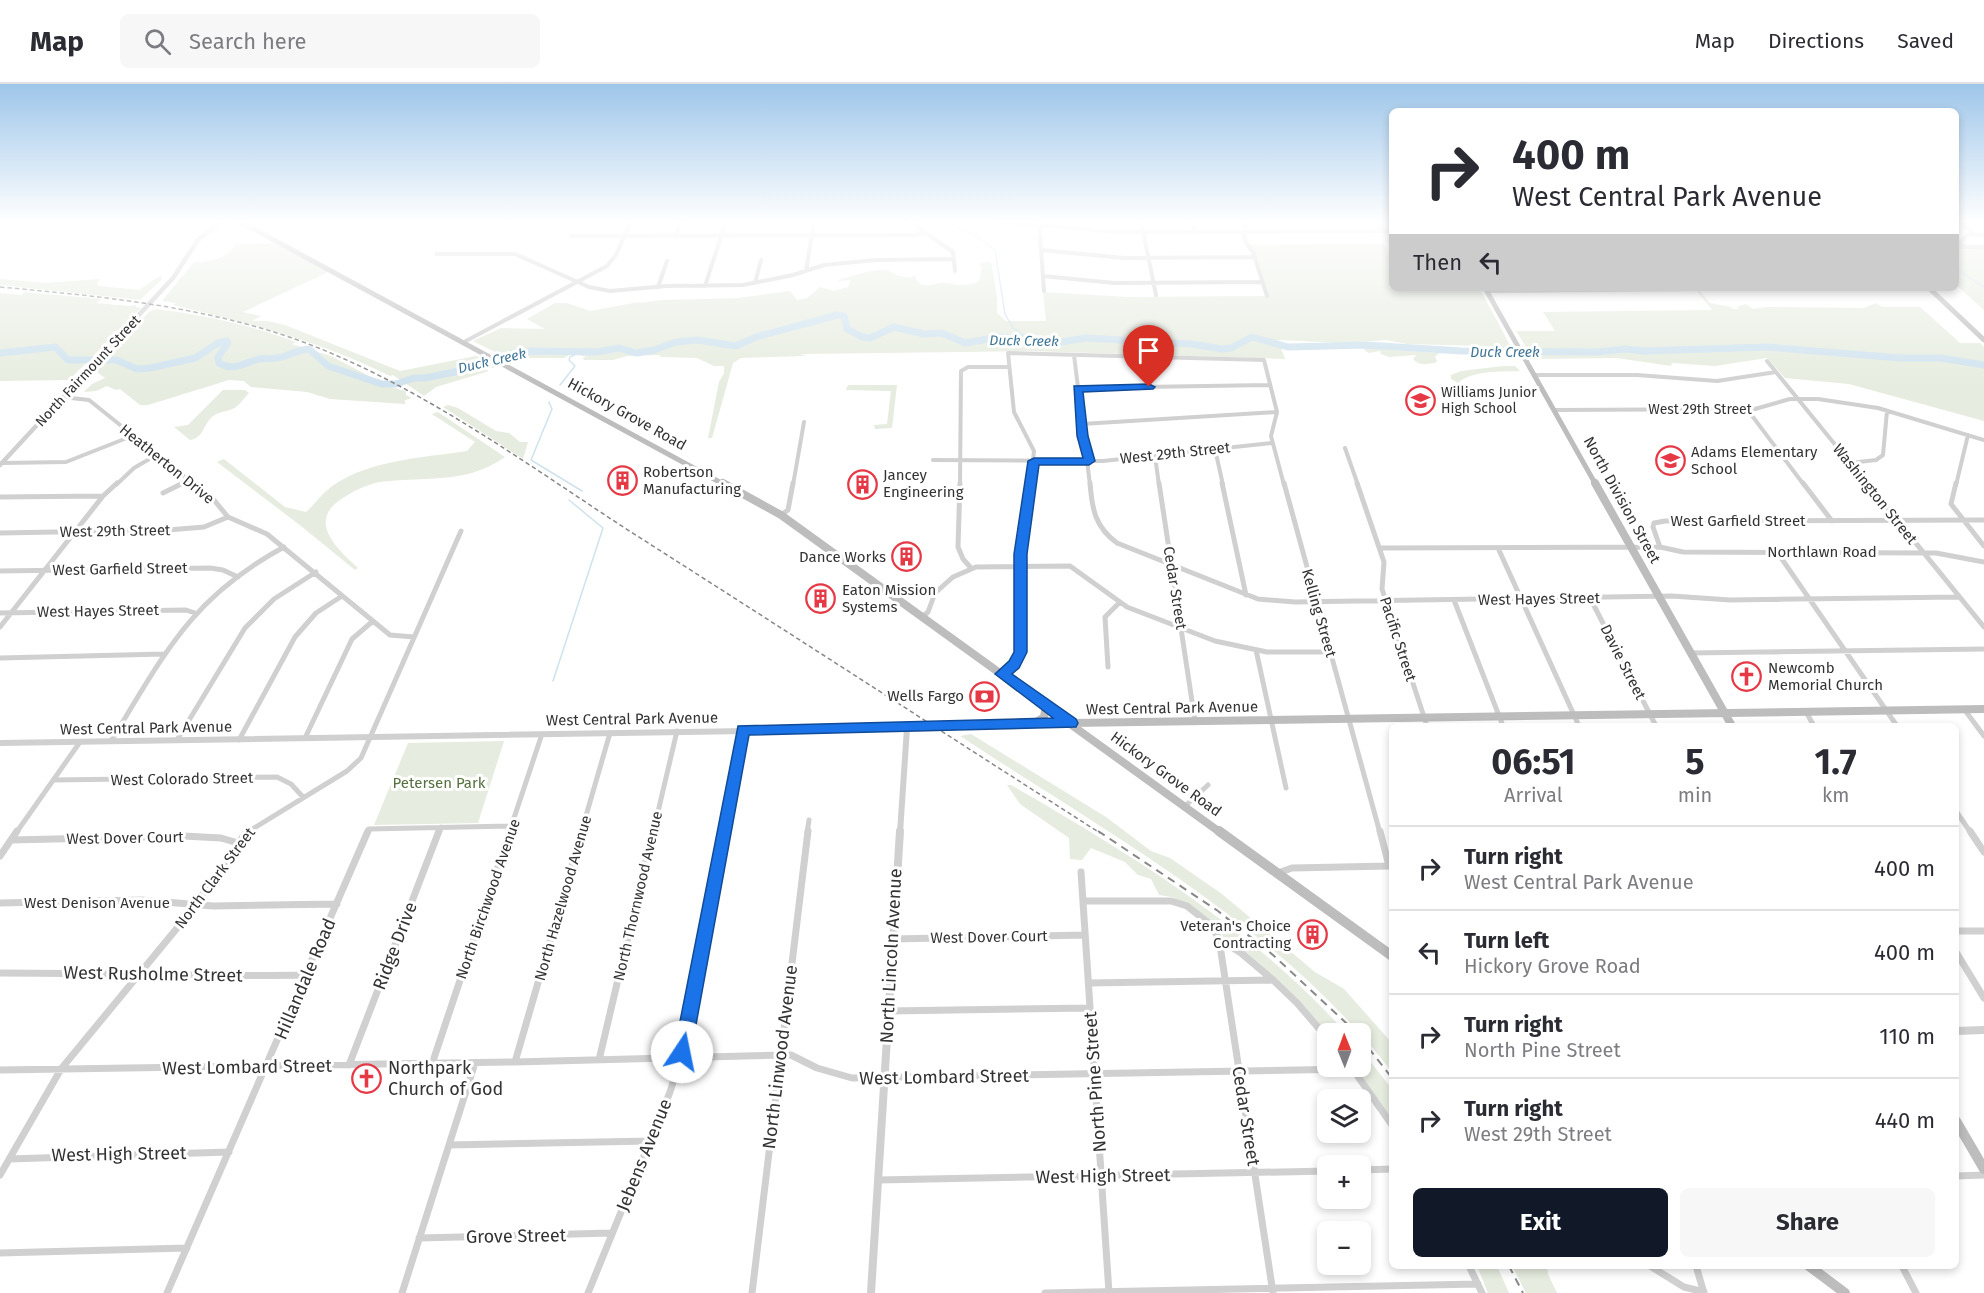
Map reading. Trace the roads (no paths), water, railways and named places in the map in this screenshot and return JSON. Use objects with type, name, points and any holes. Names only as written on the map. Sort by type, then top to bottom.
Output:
[{"type":"main road","name":"Hickory Grove Road","points":[[344,277],[782,515],[1389,954]]},
{"type":"main road","name":"North Division Street","points":[[1487,291],[1730,723]]},
{"type":"main road","points":[[1932,291],[1984,340]]},
{"type":"main road","points":[[1034,724],[1044,717],[1046,705]]},
{"type":"main road","name":"West Central Park Avenue","points":[[1071,723],[1348,719],[1425,722],[1499,717],[1984,709]]},
{"type":"main road","points":[[1096,741],[1095,728],[1105,723]]},
{"type":"main road","points":[[1959,1126],[1984,1169]]},
{"type":"main road","points":[[1812,1269],[1830,1287],[1845,1293]]},
{"type":"street","name":"North Fairmount Street","points":[[1,464],[173,277]]},
{"type":"street","points":[[566,277],[594,289],[610,291],[755,283],[779,277]]},
{"type":"street","points":[[464,342],[588,277]]},
{"type":"street","points":[[658,287],[661,277]]},
{"type":"street","points":[[705,286],[708,277]]},
{"type":"street","points":[[755,283],[756,277]]},
{"type":"street","points":[[1043,277],[1044,291]]},
{"type":"street","points":[[1057,277],[1114,283],[1262,282]]},
{"type":"street","points":[[1152,277],[1156,295]]},
{"type":"street","points":[[1261,277],[1267,296]]},
{"type":"street","points":[[1002,674],[1014,664],[1020,652],[1020,565],[1034,461],[1032,443],[1014,412],[1008,353],[1074,355]]},
{"type":"street","name":"Kelling Street","points":[[1074,355],[1264,360],[1277,412],[1270,430],[1272,443],[1389,862]]},
{"type":"street","name":"West Hayes Street","points":[[1074,355],[1089,461],[1092,509],[1096,521],[1106,535],[1129,549],[1171,567],[1270,602],[1659,597],[1730,600],[1959,597]]},
{"type":"street","name":"Washington Street","points":[[1767,361],[1984,627]]},
{"type":"street","points":[[971,568],[963,559],[958,547],[961,371],[965,368],[1009,367]]},
{"type":"street","points":[[1534,375],[1637,375],[1717,381],[1776,372]]},
{"type":"street","points":[[1078,388],[1269,385]]},
{"type":"street","name":"Heatherton Drive","points":[[62,397],[89,400],[214,500],[228,517],[267,534],[390,635],[414,637]]},
{"type":"street","name":"West 29th Street","points":[[1554,410],[1747,409],[1763,408],[1797,399],[1840,401],[1887,411],[1984,440]]},
{"type":"street","points":[[1747,409],[1832,521]]},
{"type":"street","points":[[1850,463],[1876,460],[1883,455],[1887,411]]},
{"type":"street","points":[[1082,424],[1277,412]]},
{"type":"street","points":[[782,515],[788,510],[804,422]]},
{"type":"street","points":[[1968,435],[1951,499],[1954,510],[1984,546]]},
{"type":"street","points":[[1,464],[66,462],[132,436]]},
{"type":"street","name":"West 29th Street","points":[[933,460],[1089,461],[1272,443]]},
{"type":"street","name":"Pacific Street","points":[[1345,448],[1380,548],[1384,562],[1382,589],[1425,722]]},
{"type":"street","points":[[1215,449],[1246,595]]},
{"type":"street","points":[[0,627],[103,496],[134,468],[159,454]]},
{"type":"street","name":"Cedar Street","points":[[1155,456],[1195,721]]},
{"type":"street","points":[[162,493],[189,480]]},
{"type":"street","points":[[0,497],[103,496]]},
{"type":"street","name":"West 29th Street","points":[[0,533],[190,529],[204,527],[228,517]]},
{"type":"street","name":"West Garfield Street","points":[[1380,548],[1660,547],[1653,527],[1654,523],[1658,522],[1984,520]]},
{"type":"street","name":"North Clark Street","points":[[0,1175],[61,1069],[196,905],[238,843],[257,824],[347,771],[361,758],[461,531]]},
{"type":"street","points":[[111,741],[164,654],[195,613],[238,577],[284,547]]},
{"type":"street","name":"Northlawn Road","points":[[1660,547],[1683,552],[1923,553],[1944,554],[1984,562]]},
{"type":"street","points":[[1498,548],[1578,723]]},
{"type":"street","points":[[1777,552],[1895,723]]},
{"type":"street","points":[[922,617],[928,612],[935,593],[953,577],[971,568],[983,565],[1059,565],[1075,568],[1120,602],[1144,615],[1215,641],[1256,650],[1330,652]]},
{"type":"street","name":"West Garfield Street","points":[[0,571],[210,568],[223,570],[238,577]]},
{"type":"street","points":[[177,740],[245,628],[274,599],[316,572]]},
{"type":"street","points":[[239,740],[302,627],[342,596]]},
{"type":"street","name":"Davie Street","points":[[1590,598],[1654,723]]},
{"type":"street","points":[[1454,600],[1502,723]]},
{"type":"street","points":[[1108,667],[1105,617],[1120,602]]},
{"type":"street","name":"West Hayes Street","points":[[0,613],[186,610],[195,613]]},
{"type":"street","points":[[305,738],[352,639],[373,621]]},
{"type":"street","points":[[1256,650],[1286,788]]},
{"type":"street","points":[[1690,653],[1984,650]]},
{"type":"street","points":[[0,658],[164,654]]},
{"type":"street","points":[[1964,709],[1984,736]]},
{"type":"street","points":[[1806,712],[1812,723]]},
{"type":"street","name":"West Central Park Avenue","points":[[0,743],[907,728],[1071,723]]},
{"type":"street","name":"North Lincoln Avenue","points":[[871,1293],[907,728]]},
{"type":"street","name":"Jebens Avenue","points":[[588,1293],[650,1141],[681,1057],[742,730]]},
{"type":"street","name":"North Thornwood Avenue","points":[[599,1060],[677,731]]},
{"type":"street","name":"North Hazelwood Avenue","points":[[515,1062],[610,733]]},
{"type":"street","name":"North Birchwood Avenue","points":[[432,1064],[542,734]]},
{"type":"street","points":[[0,856],[80,742]]},
{"type":"street","name":"West Colorado Street","points":[[53,780],[277,777],[291,784],[303,797]]},
{"type":"street","points":[[1184,807],[1208,785]]},
{"type":"street","points":[[1959,815],[1984,852]]},
{"type":"street","name":"North Linwood Avenue","points":[[752,1293],[809,820]]},
{"type":"street","points":[[369,829],[513,826]]},
{"type":"street","name":"Ridge Drive","points":[[350,1065],[441,827]]},
{"type":"street","name":"Hillandale Road","points":[[167,1293],[369,829]]},
{"type":"street","name":"West Dover Court","points":[[11,840],[193,836],[221,838],[238,843]]},
{"type":"street","points":[[1277,873],[1292,868],[1389,866]]},
{"type":"street","name":"North Pine Street","points":[[1081,872],[1108,1292]]},
{"type":"street","name":"West Denison Avenue","points":[[0,903],[167,900],[196,905],[337,904]]},
{"type":"street","points":[[1083,901],[1171,901],[1187,906],[1211,925],[1219,939],[1241,952],[1273,980],[1317,1026]]},
{"type":"street","points":[[1959,931],[1984,931]]},
{"type":"street","name":"West Dover Court","points":[[892,939],[1085,935]]},
{"type":"street","name":"Cedar Street","points":[[1219,939],[1272,1290]]},
{"type":"street","points":[[1959,957],[1984,998]]},
{"type":"street","name":"West Rusholme Street","points":[[0,973],[214,977],[307,975]]},
{"type":"street","points":[[1089,983],[1273,980]]},
{"type":"street","points":[[888,1011],[1090,1008]]},
{"type":"street","points":[[1959,1031],[1984,1030]]},
{"type":"street","name":"West Lombard Street","points":[[0,1070],[432,1064],[781,1055],[790,1055],[837,1075],[852,1078],[1317,1069]]},
{"type":"street","points":[[402,1293],[475,1063]]},
{"type":"street","points":[[1358,1077],[1389,1121]]},
{"type":"street","points":[[449,1145],[650,1141]]},
{"type":"street","name":"West High Street","points":[[9,1158],[229,1152]]},
{"type":"street","points":[[1371,1170],[1389,1169]]},
{"type":"street","name":"West High Street","points":[[878,1180],[1317,1171]]},
{"type":"street","points":[[1959,1176],[1984,1175]]},
{"type":"street","name":"Grove Street","points":[[419,1238],[612,1233]]},
{"type":"street","points":[[0,1253],[187,1248]]},
{"type":"street","points":[[1470,1269],[1482,1293]]},
{"type":"street","points":[[1655,1269],[1684,1287],[1704,1293]]},
{"type":"street","points":[[1697,1269],[1704,1293]]},
{"type":"street","points":[[1904,1269],[1916,1293]]},
{"type":"street","points":[[1045,1293],[1478,1284]]},
{"type":"waterway","points":[[999,277],[1005,314],[1013,328],[1031,340]]},
{"type":"waterway","points":[[1969,277],[1984,287]]},
{"type":"waterway","name":"Duck Creek","points":[[0,353],[55,347],[68,360],[116,360],[137,369],[195,358],[218,343],[227,341],[228,343],[218,357],[219,363],[224,366],[239,366],[259,359],[279,358],[309,349],[328,366],[382,384],[396,384],[414,378],[425,378],[483,366],[513,353],[530,351],[597,352],[619,348],[636,353],[654,350],[676,342],[698,340],[736,346],[756,337],[837,315],[844,316],[847,329],[862,337],[870,338],[894,327],[924,334],[942,333],[965,343],[1000,337],[1061,342],[1086,338],[1192,344],[1222,349],[1231,348],[1252,337],[1288,347],[1365,345],[1462,351],[1596,352],[1625,349],[1645,351],[1767,347],[1900,358],[1941,358],[1984,365]]},
{"type":"waterway","points":[[560,385],[575,366],[569,360],[570,357],[580,352]]},
{"type":"waterway","points":[[549,402],[552,409],[531,460],[582,491]]},
{"type":"waterway","points":[[553,681],[603,528],[569,500]]},
{"type":"railway","points":[[0,287],[149,304],[223,318],[295,339],[384,378],[509,452],[1100,833]]},
{"type":"railway","points":[[1098,831],[1218,911],[1273,955],[1346,1023]]},
{"type":"railway","points":[[1371,1051],[1389,1074]]},
{"type":"railway","points":[[1511,1269],[1523,1293]]},
{"type":"place","name":"Williams Junior High School","points":[[1420,400]]},
{"type":"place","name":"Adams Elementary School","points":[[1670,461]]},
{"type":"place","name":"Robertson Manufacturing","points":[[622,481]]},
{"type":"place","name":"Jancey Engineering","points":[[862,484]]},
{"type":"place","name":"Dance Works","points":[[907,557]]},
{"type":"place","name":"Eaton Mission Systems","points":[[821,599]]},
{"type":"place","name":"Newcomb Memorial Church","points":[[1747,677]]},
{"type":"place","name":"Wells Fargo","points":[[985,696]]},
{"type":"place","name":"Veteran's Choice Contracting","points":[[1312,935]]},
{"type":"place","name":"Northpark Church of God","points":[[367,1078]]},
{"type":"park label","name":"Petersen Park","points":[[439,783]]}]
